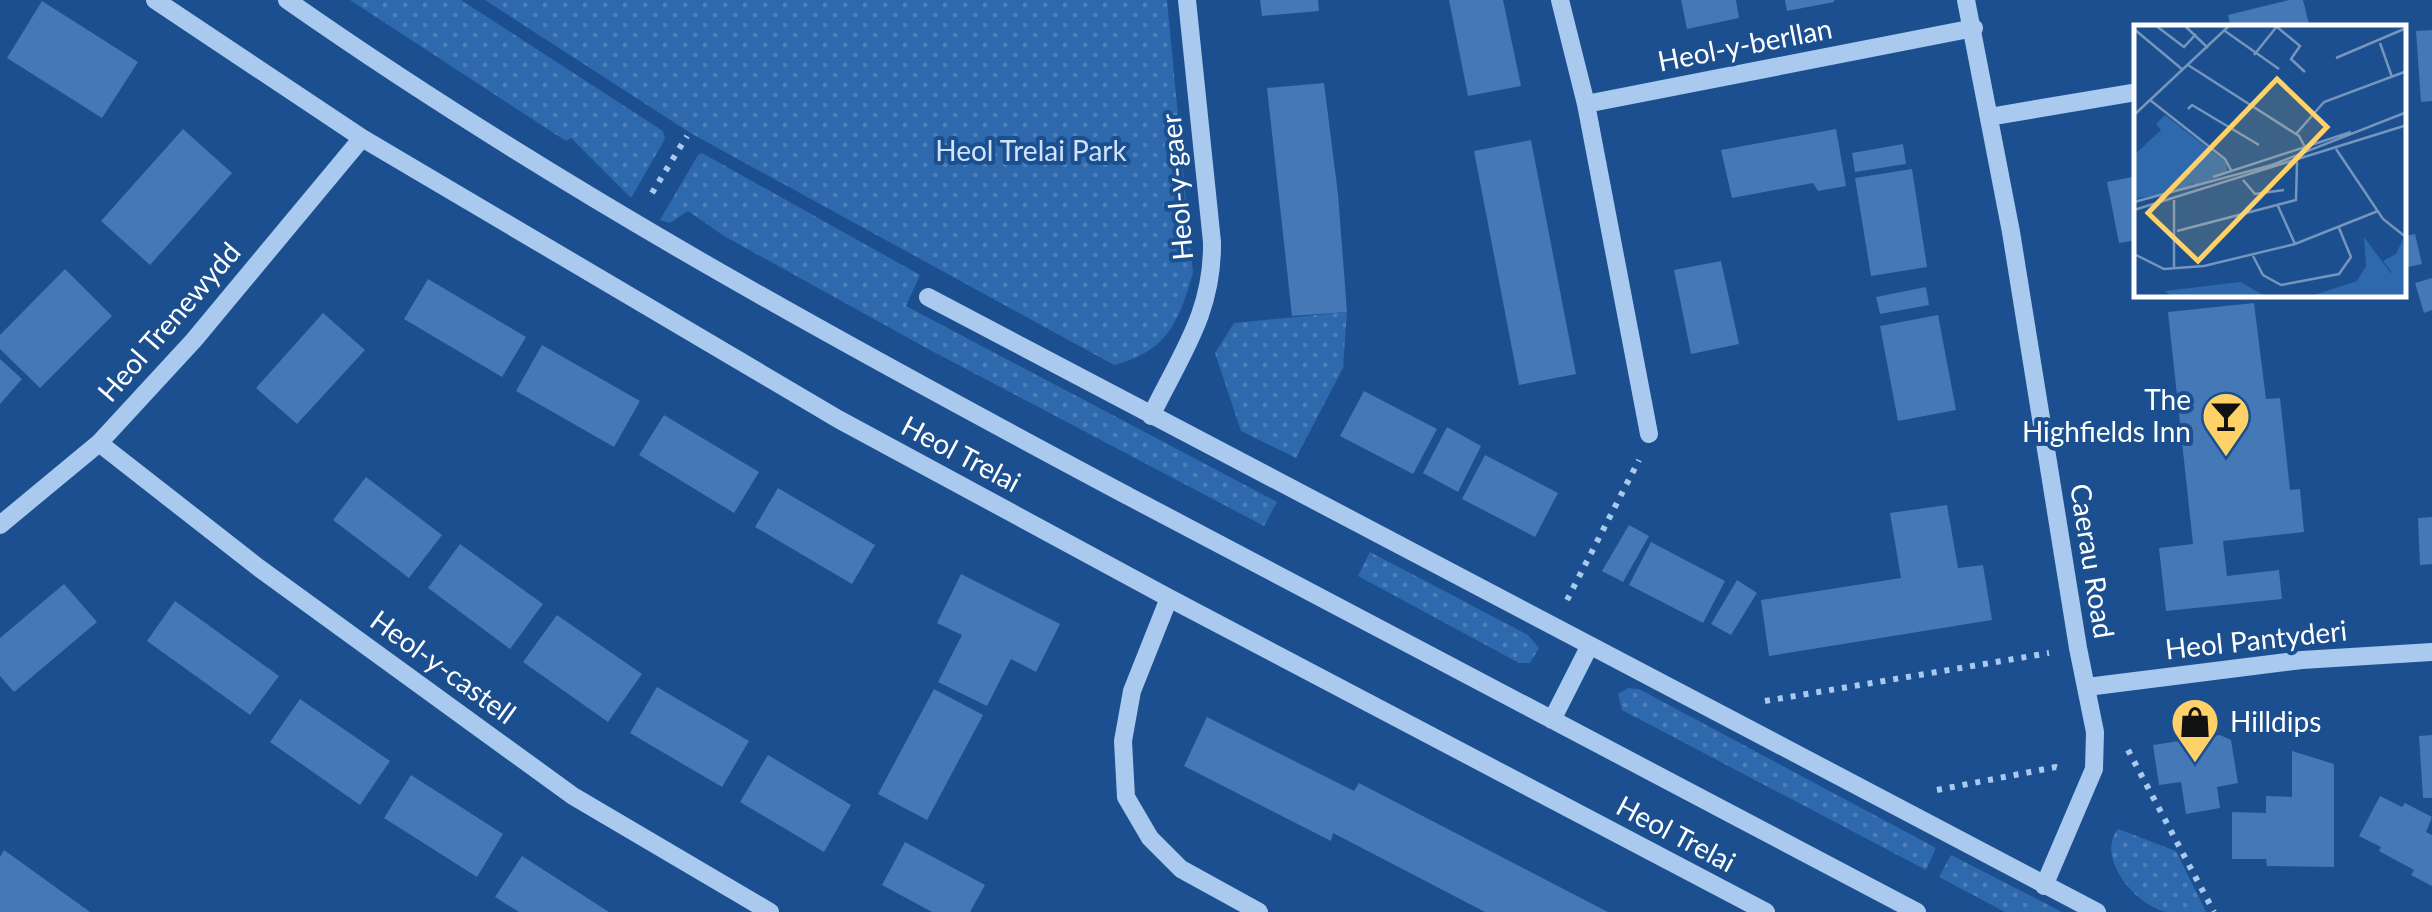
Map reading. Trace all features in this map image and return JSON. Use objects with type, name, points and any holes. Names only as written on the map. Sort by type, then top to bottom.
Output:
[{"type":"street","name":"Heol Trelai","points":[[155,0],[362,138],[838,419],[1766,912]]},
{"type":"street","name":"Heol Trelai","points":[[287,0],[633,224],[732,281],[949,400],[1917,912]]},
{"type":"street","name":"Heol-y-gaer","points":[[1150,416],[1202,315],[1213,278],[1187,0]]},
{"type":"street","points":[[1560,0],[1586,104],[1648,434]]},
{"type":"street","name":"Caerau Road","points":[[1966,0],[1974,28],[2095,732],[2094,769],[2044,886]]},
{"type":"street","name":"Heol-y-berllan","points":[[1586,104],[1974,28]]},
{"type":"street","points":[[1989,117],[2134,93]]},
{"type":"street","name":"Heol Trenewydd","points":[[0,524],[99,443],[194,340],[362,138]]},
{"type":"street","points":[[928,297],[2096,912]]},
{"type":"street","name":"Heol-y-castell","points":[[99,443],[259,568],[573,796],[770,912]]},
{"type":"street","points":[[1169,598],[1132,690],[1124,741],[1126,798],[1150,838],[1181,869],[1260,912]]},
{"type":"street","points":[[1552,720],[1589,648]]},
{"type":"street","name":"Heol Pantyderi","points":[[2087,687],[2302,660],[2432,652]]},
{"type":"path","points":[[1553,628],[1632,478],[1648,434]]},
{"type":"path","points":[[1722,716],[1772,699],[2078,648]]},
{"type":"path","points":[[2095,732],[2131,752],[2214,912]]},
{"type":"path","points":[[1918,820],[1934,790],[2056,766],[2089,780]]},
{"type":"green space","points":[[350,0],[461,0],[663,131],[665,139],[631,198],[571,138],[566,141]]},
{"type":"green space","name":"Heol Trelai Park","points":[[485,0],[1167,0],[1193,273],[1176,320],[1147,352],[1114,365],[692,134]]},
{"type":"green space","points":[[702,153],[920,275],[906,306],[1277,502],[1264,526],[930,350],[724,236],[688,211],[670,223],[660,220]]},
{"type":"green space","points":[[1347,312],[1343,368],[1296,458],[1241,431],[1215,353],[1234,323]]},
{"type":"green space","points":[[1370,552],[1528,635],[1539,648],[1530,663],[1519,663],[1358,576]]},
{"type":"green space","points":[[1628,688],[1639,689],[1936,848],[1926,870],[1622,710],[1618,694]]},
{"type":"green space","points":[[2118,829],[2176,851],[2206,912],[2166,912],[2132,891],[2115,866],[2112,853]]},
{"type":"green space","points":[[1951,855],[2062,912],[2005,912],[1939,877]]},
{"type":"building","points":[[1260,0],[1318,0],[1319,11],[1262,16]]},
{"type":"building","points":[[1449,0],[1503,0],[1521,86],[1468,96]]},
{"type":"building","points":[[1681,0],[1736,0],[1739,18],[1687,29]]},
{"type":"building","points":[[1785,0],[1834,0],[1834,2],[1787,11]]},
{"type":"building","points":[[2303,0],[2309,25],[2230,25],[2228,15]]},
{"type":"building","points":[[42,1],[138,62],[102,118],[7,58]]},
{"type":"building","points":[[2432,30],[2432,101],[2421,102],[2416,31]]},
{"type":"building","points":[[1324,83],[1347,312],[1292,316],[1267,88]]},
{"type":"building","points":[[183,129],[232,173],[150,265],[101,221]]},
{"type":"building","points":[[1836,129],[1846,186],[1818,191],[1813,183],[1732,198],[1721,150]]},
{"type":"building","points":[[1531,140],[1576,374],[1519,385],[1474,151]]},
{"type":"building","points":[[1903,144],[1906,164],[1855,172],[1852,153]]},
{"type":"building","points":[[1912,169],[1927,267],[1871,276],[1855,178]]},
{"type":"building","points":[[2134,177],[2134,240],[2119,243],[2107,182]]},
{"type":"building","points":[[2415,234],[2422,264],[2407,267],[2407,235]]},
{"type":"building","points":[[1721,261],[1739,344],[1691,354],[1674,270]]},
{"type":"building","points":[[65,269],[112,316],[40,388],[0,349],[0,335]]},
{"type":"building","points":[[2432,278],[2432,310],[2424,313],[2415,283]]},
{"type":"building","points":[[428,279],[526,337],[502,377],[404,319]]},
{"type":"building","points":[[1926,287],[1929,305],[1880,314],[1876,297]]},
{"type":"building","points":[[2254,303],[2266,399],[2280,398],[2290,490],[2300,489],[2304,532],[2223,541],[2227,576],[2279,570],[2282,599],[2166,611],[2159,548],[2193,544],[2168,312]]},
{"type":"building","points":[[323,313],[365,350],[297,424],[256,388]]},
{"type":"building","points":[[1938,315],[1956,410],[1898,421],[1880,326]]},
{"type":"building","points":[[542,345],[640,401],[614,447],[516,391]]},
{"type":"building","points":[[0,359],[22,379],[0,404]]},
{"type":"building","points":[[1364,391],[1437,429],[1413,474],[1340,436]]},
{"type":"building","points":[[664,415],[759,472],[734,513],[639,455]]},
{"type":"building","points":[[1447,427],[1481,446],[1458,492],[1423,473]]},
{"type":"building","points":[[1485,455],[1558,493],[1535,537],[1462,499]]},
{"type":"building","points":[[366,477],[442,535],[409,578],[333,520]]},
{"type":"building","points":[[778,488],[875,545],[852,584],[755,527]]},
{"type":"building","points":[[1947,505],[1958,568],[1983,565],[1992,620],[1769,656],[1761,600],[1901,578],[1890,513]]},
{"type":"building","points":[[2432,517],[2432,564],[2420,565],[2418,518]]},
{"type":"building","points":[[1629,525],[1649,536],[1623,582],[1602,571]]},
{"type":"building","points":[[1651,542],[1725,581],[1703,623],[1629,585]]},
{"type":"building","points":[[460,544],[543,604],[510,649],[428,588]]},
{"type":"building","points":[[961,574],[1060,624],[1036,672],[1011,659],[987,706],[938,682],[962,635],[937,623]]},
{"type":"building","points":[[1737,580],[1757,593],[1731,635],[1711,624]]},
{"type":"building","points":[[64,584],[97,622],[14,692],[0,676],[0,638]]},
{"type":"building","points":[[175,601],[279,676],[250,715],[147,641]]},
{"type":"building","points":[[557,615],[642,674],[608,722],[523,662]]},
{"type":"building","points":[[657,687],[749,741],[722,787],[630,733]]},
{"type":"building","points":[[934,689],[983,715],[927,820],[878,794]]},
{"type":"building","points":[[300,699],[390,761],[360,805],[270,742]]},
{"type":"building","points":[[1207,717],[1354,791],[1359,783],[1608,912],[1485,912],[1333,833],[1331,841],[1184,766]]},
{"type":"building","name":"Hilldips","points":[[2220,735],[2231,740],[2238,783],[2217,787],[2220,808],[2186,814],[2181,782],[2159,785],[2153,745]]},
{"type":"building","points":[[2432,735],[2432,798],[2423,798],[2419,736]]},
{"type":"building","points":[[2292,751],[2334,764],[2334,867],[2267,866],[2266,859],[2232,859],[2232,812],[2266,813],[2266,796],[2292,797]]},
{"type":"building","points":[[768,755],[851,805],[824,852],[740,802]]},
{"type":"building","points":[[411,775],[503,834],[477,877],[384,818]]},
{"type":"building","points":[[2380,796],[2432,817],[2426,832],[2432,835],[2432,886],[2411,875],[2414,870],[2379,851],[2381,847],[2359,836]]},
{"type":"building","points":[[905,842],[985,885],[970,912],[932,912],[882,885]]},
{"type":"building","points":[[4,850],[90,912],[0,912],[0,857]]},
{"type":"building","points":[[522,856],[609,912],[519,912],[495,897]]},
{"type":"place","name":"The Highfields Inn","points":[[2226,458]]},
{"type":"place","name":"Hilldips","points":[[2195,764]]}]
